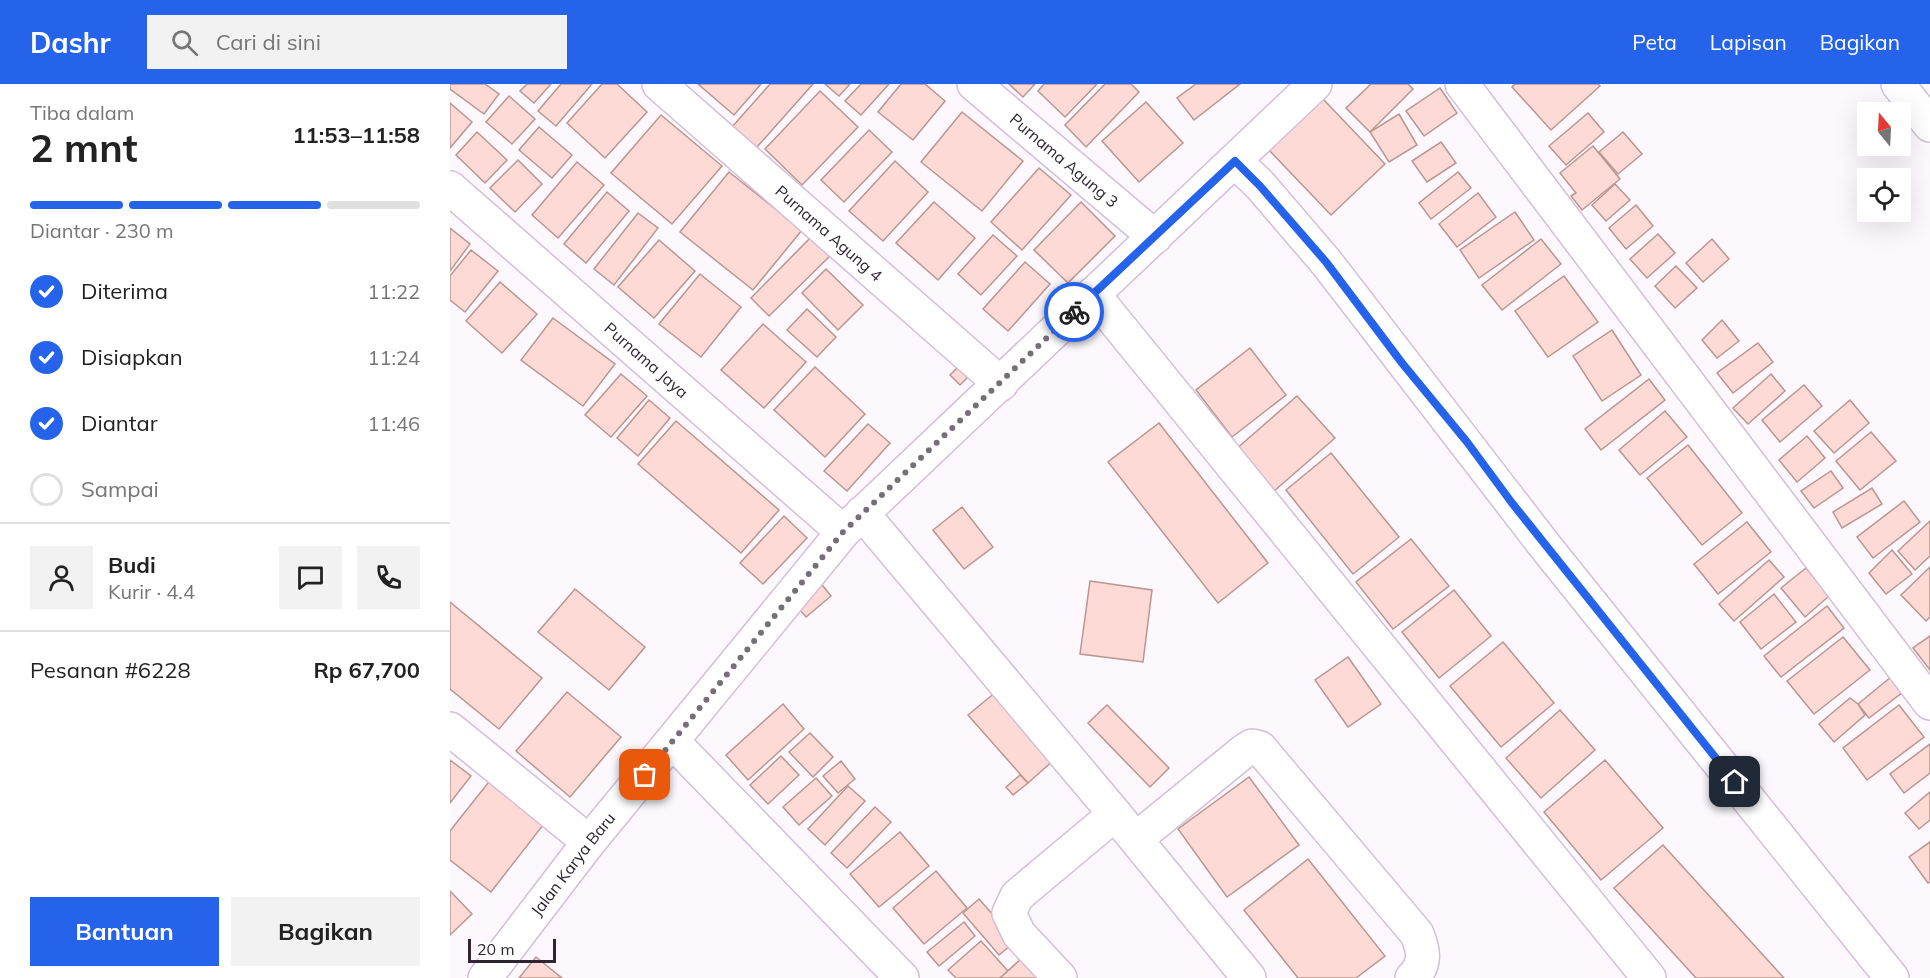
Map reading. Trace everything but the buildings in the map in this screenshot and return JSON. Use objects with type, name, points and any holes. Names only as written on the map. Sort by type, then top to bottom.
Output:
[{"type":"street","name":"Purnama Agung 4","points":[[658,84],[1000,384]]},
{"type":"street","name":"Purnama Agung 3","points":[[974,84],[1155,237]]},
{"type":"street","name":"Jalan Karya Baru","points":[[485,978],[589,842],[853,522],[1315,84]]},
{"type":"street","points":[[1462,84],[1930,703]]},
{"type":"street","points":[[1898,84],[1930,124]]},
{"type":"street","points":[[1235,161],[1260,186],[1326,262],[1545,546],[1892,978]]},
{"type":"street","name":"Purnama Jaya","points":[[450,188],[853,522],[1115,814],[1249,978]]},
{"type":"street","points":[[1093,294],[1648,978]]},
{"type":"street","points":[[450,729],[589,842]]},
{"type":"street","points":[[673,742],[902,978]]},
{"type":"street","points":[[1136,839],[1244,751],[1252,746],[1260,748],[1417,934],[1423,949],[1422,964],[1412,978]]},
{"type":"street","points":[[1060,978],[1019,934],[1009,913],[1017,896],[1115,814]]},
{"type":"way so far","points":[[645,775],[843,532],[1074,312]]},
{"type":"route","points":[[1074,312],[1235,161],[1260,186],[1326,262],[1545,546],[1735,782]]}]
